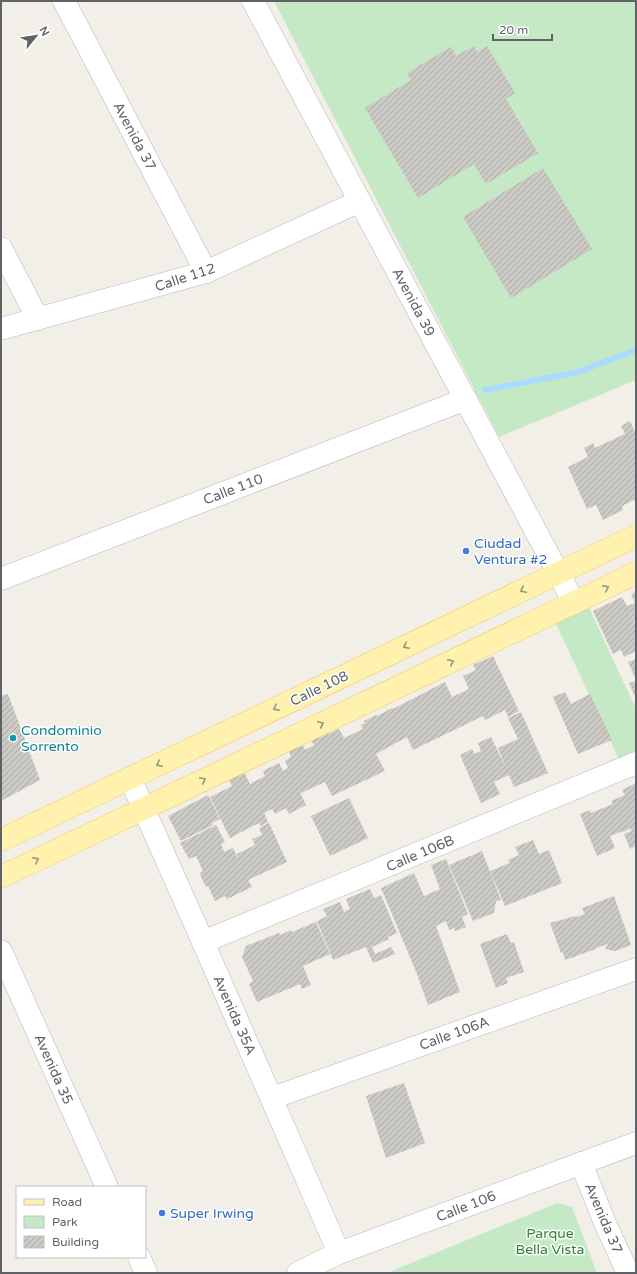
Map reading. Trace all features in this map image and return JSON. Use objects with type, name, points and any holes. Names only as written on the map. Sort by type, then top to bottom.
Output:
[{"type":"main road","name":"Calle 108","points":[[1,840],[636,536]]},
{"type":"main road","points":[[1,877],[636,573]]},
{"type":"street","name":"Avenida 37","points":[[64,1],[206,272]]},
{"type":"street","name":"Avenida 39","points":[[253,1],[574,603]]},
{"type":"street","name":"Calle 112","points":[[1,329],[206,272],[360,201]]},
{"type":"street","points":[[1,248],[38,319]]},
{"type":"street","name":"Calle 110","points":[[1,579],[466,400]]},
{"type":"street","name":"Calle 106B","points":[[203,942],[636,763]]},
{"type":"street","name":"Avenida 35A","points":[[130,778],[339,1253]]},
{"type":"street","name":"Avenida 35","points":[[1,952],[107,1186]]},
{"type":"street","name":"Calle 106A","points":[[272,1098],[636,969]]},
{"type":"street","name":"Calle 106","points":[[298,1273],[339,1253],[636,1143]]},
{"type":"street","name":"Avenida 37","points":[[581,1163],[605,1223],[628,1273]]},
{"type":"street","points":[[139,1258],[146,1273]]},
{"type":"green space","points":[[274,1],[636,1],[636,380],[499,437]]},
{"type":"green space","points":[[585,599],[636,709],[636,751],[619,759],[552,615]]},
{"type":"green space","name":"Parque Bella Vista","points":[[557,1203],[572,1207],[597,1273],[387,1273]]},
{"type":"building","points":[[474,46],[477,52],[487,46],[515,93],[506,99],[538,153],[486,184],[474,164],[418,198],[365,108],[411,80],[407,73],[451,47],[456,56]]},
{"type":"building","points":[[543,168],[592,249],[511,298],[463,217]]},
{"type":"building","points":[[630,421],[636,434],[636,499],[622,506],[623,510],[603,520],[596,505],[587,509],[568,467],[588,457],[584,448],[593,443],[595,448],[625,434],[621,426]]},
{"type":"building","points":[[636,592],[636,624],[628,609],[636,625],[636,651],[624,657],[621,650],[613,654],[593,611],[622,597],[627,606],[635,603],[631,594]]},
{"type":"building","points":[[493,656],[519,711],[508,717],[505,710],[485,720],[483,716],[413,750],[407,737],[376,754],[385,771],[332,796],[325,782],[301,793],[298,788],[306,805],[289,814],[286,808],[275,814],[272,809],[264,813],[268,822],[261,826],[259,823],[230,838],[210,797],[232,786],[229,780],[244,772],[250,784],[265,776],[263,771],[279,763],[283,771],[288,768],[285,761],[291,757],[289,751],[302,744],[305,750],[314,745],[311,740],[339,729],[344,738],[363,729],[361,725],[365,723],[364,721],[392,708],[393,709],[445,682],[452,697],[469,689],[463,676],[476,670],[473,665]]},
{"type":"building","points":[[636,659],[636,680],[628,662]]},
{"type":"building","points":[[636,681],[636,699],[629,683]]},
{"type":"building","points":[[565,692],[571,704],[590,694],[612,740],[578,754],[553,697]]},
{"type":"building","name":"Condominio Sorrento","points":[[8,694],[40,780],[1,801],[1,696]]},
{"type":"building","points":[[521,712],[548,773],[514,787],[509,775],[494,782],[500,794],[481,803],[460,755],[472,749],[474,754],[481,751],[478,743],[491,737],[506,768],[498,748],[518,739],[508,718]]},
{"type":"building","points":[[636,783],[636,846],[630,849],[624,834],[631,831],[631,828],[610,836],[615,848],[597,856],[580,814],[590,810],[591,813],[613,804],[611,801],[625,795],[622,790]]},
{"type":"building","points":[[208,795],[220,819],[212,823],[213,825],[181,841],[168,816]]},
{"type":"building","points":[[349,798],[368,838],[330,856],[311,816]]},
{"type":"building","points":[[269,823],[287,862],[248,880],[252,887],[227,899],[225,896],[215,901],[208,886],[206,887],[200,875],[203,871],[196,856],[189,859],[180,843],[216,825],[225,842],[221,844],[224,852],[233,848],[238,859],[237,854],[255,845],[252,839],[262,835],[259,828]]},
{"type":"building","points":[[533,840],[539,854],[549,850],[562,883],[505,906],[490,871],[510,863],[508,860],[519,855],[515,847]]},
{"type":"building","points":[[482,851],[501,900],[496,901],[494,913],[473,921],[449,865]]},
{"type":"building","points":[[446,859],[468,914],[462,917],[466,927],[455,931],[454,928],[449,930],[446,921],[436,926],[460,992],[428,1005],[417,974],[381,888],[414,873],[424,896],[440,889],[431,865]]},
{"type":"building","points":[[370,889],[374,898],[381,895],[397,933],[388,937],[389,939],[372,947],[375,954],[391,947],[395,954],[373,963],[366,947],[333,960],[317,921],[327,916],[323,909],[340,902],[344,912],[350,909],[346,899]]},
{"type":"building","points":[[614,896],[631,945],[615,951],[605,949],[608,944],[596,948],[594,939],[596,949],[565,960],[550,923],[585,914],[582,908]]},
{"type":"building","points":[[316,922],[330,954],[303,966],[311,985],[302,989],[300,984],[257,1002],[249,984],[253,981],[242,957],[246,946],[279,933],[280,935],[291,930],[292,932]]},
{"type":"building","points":[[507,934],[511,943],[514,942],[524,972],[506,978],[508,983],[496,988],[480,944]]},
{"type":"building","points":[[404,1083],[425,1143],[386,1158],[366,1096]]},
{"type":"waterway","points":[[485,390],[578,372],[636,350]]},
{"type":"place","name":"Ciudad Ventura #2","points":[[466,551]]},
{"type":"place","name":"Condominio Sorrento","points":[[13,738]]},
{"type":"place","name":"Super Irwing","points":[[162,1213]]}]
